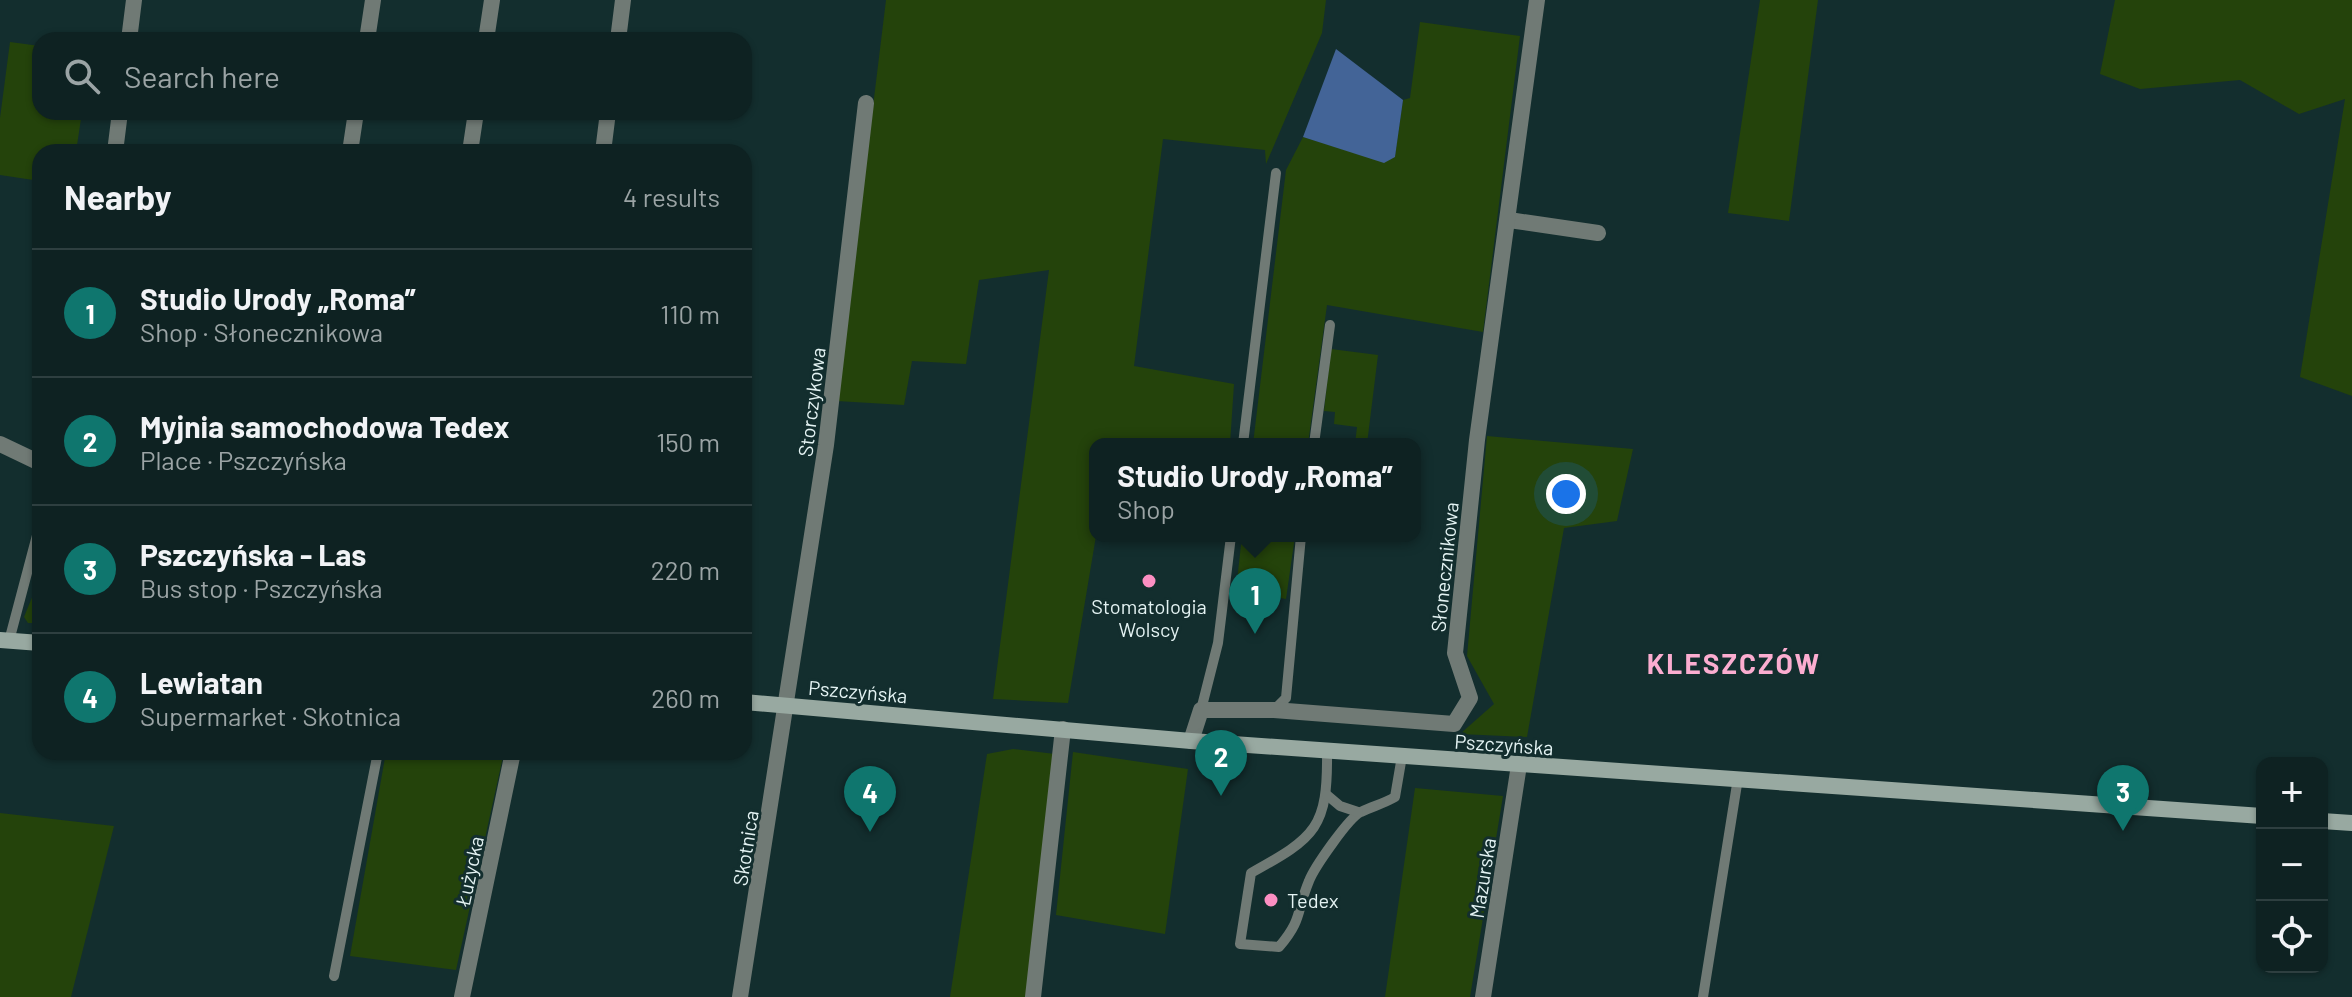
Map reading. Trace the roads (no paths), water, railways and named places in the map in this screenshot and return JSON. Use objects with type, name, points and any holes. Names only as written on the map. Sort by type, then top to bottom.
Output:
[{"type":"main road","points":[[5,640],[32,642]]},
{"type":"main road","name":"Pszczyńska","points":[[752,703],[1191,741],[2256,816]]},
{"type":"main road","points":[[2328,821],[2352,823]]},
{"type":"street","points":[[130,32],[134,0]]},
{"type":"street","points":[[368,32],[373,0]]},
{"type":"street","points":[[487,32],[492,0]]},
{"type":"street","points":[[619,32],[623,0]]},
{"type":"street","name":"Słonecznikowa","points":[[1201,710],[1274,710],[1454,724],[1470,698],[1455,653],[1477,440],[1537,0]]},
{"type":"street","name":"Storczykowa","points":[[788,706],[826,445],[866,103]]},
{"type":"street","points":[[116,144],[119,120]]},
{"type":"street","points":[[351,144],[355,120]]},
{"type":"street","points":[[471,144],[475,120]]},
{"type":"street","points":[[604,144],[607,120]]},
{"type":"street","points":[[1509,220],[1598,233]]},
{"type":"street","points":[[0,444],[32,459]]},
{"type":"street","name":"Skotnica","points":[[740,997],[788,706]]},
{"type":"street","points":[[1191,741],[1201,710]]},
{"type":"street","points":[[1033,997],[1063,729]]},
{"type":"street","name":"Łużycka","points":[[462,997],[511,760]]},
{"type":"street","name":"Mazurska","points":[[1483,997],[1519,765]]},
{"type":"lane","points":[[1244,438],[1276,173]]},
{"type":"lane","points":[[1315,438],[1330,325]]},
{"type":"lane","points":[[1201,710],[1218,643],[1230,542]]},
{"type":"lane","points":[[1274,710],[1286,698],[1300,542]]},
{"type":"lane","points":[[5,640],[32,551]]},
{"type":"lane","points":[[1327,751],[1327,795],[1318,824],[1298,847],[1251,873],[1240,944],[1279,947],[1298,925],[1310,878],[1358,812]]},
{"type":"lane","points":[[1327,795],[1340,806],[1358,812],[1378,807],[1395,797],[1402,756]]},
{"type":"lane","points":[[334,976],[376,760]]},
{"type":"lane","points":[[1703,997],[1738,778]]},
{"type":"water","points":[[1336,49],[1403,100],[1395,157],[1384,163],[1303,137]]},
{"type":"place","name":"Stomatologia Wolscy","points":[[1149,581]]},
{"type":"place","name":"Studio Urody „Roma”","points":[[1255,634]]},
{"type":"place","name":"Myjnia samochodowa Tedex","points":[[1221,796]]},
{"type":"place","name":"Pszczyńska - Las","points":[[2123,831]]},
{"type":"place","name":"Lewiatan","points":[[870,832]]},
{"type":"place","name":"Tedex","points":[[1271,900]]},
{"type":"district","name":"KLESZCZÓW","points":[[1734,663]]}]
